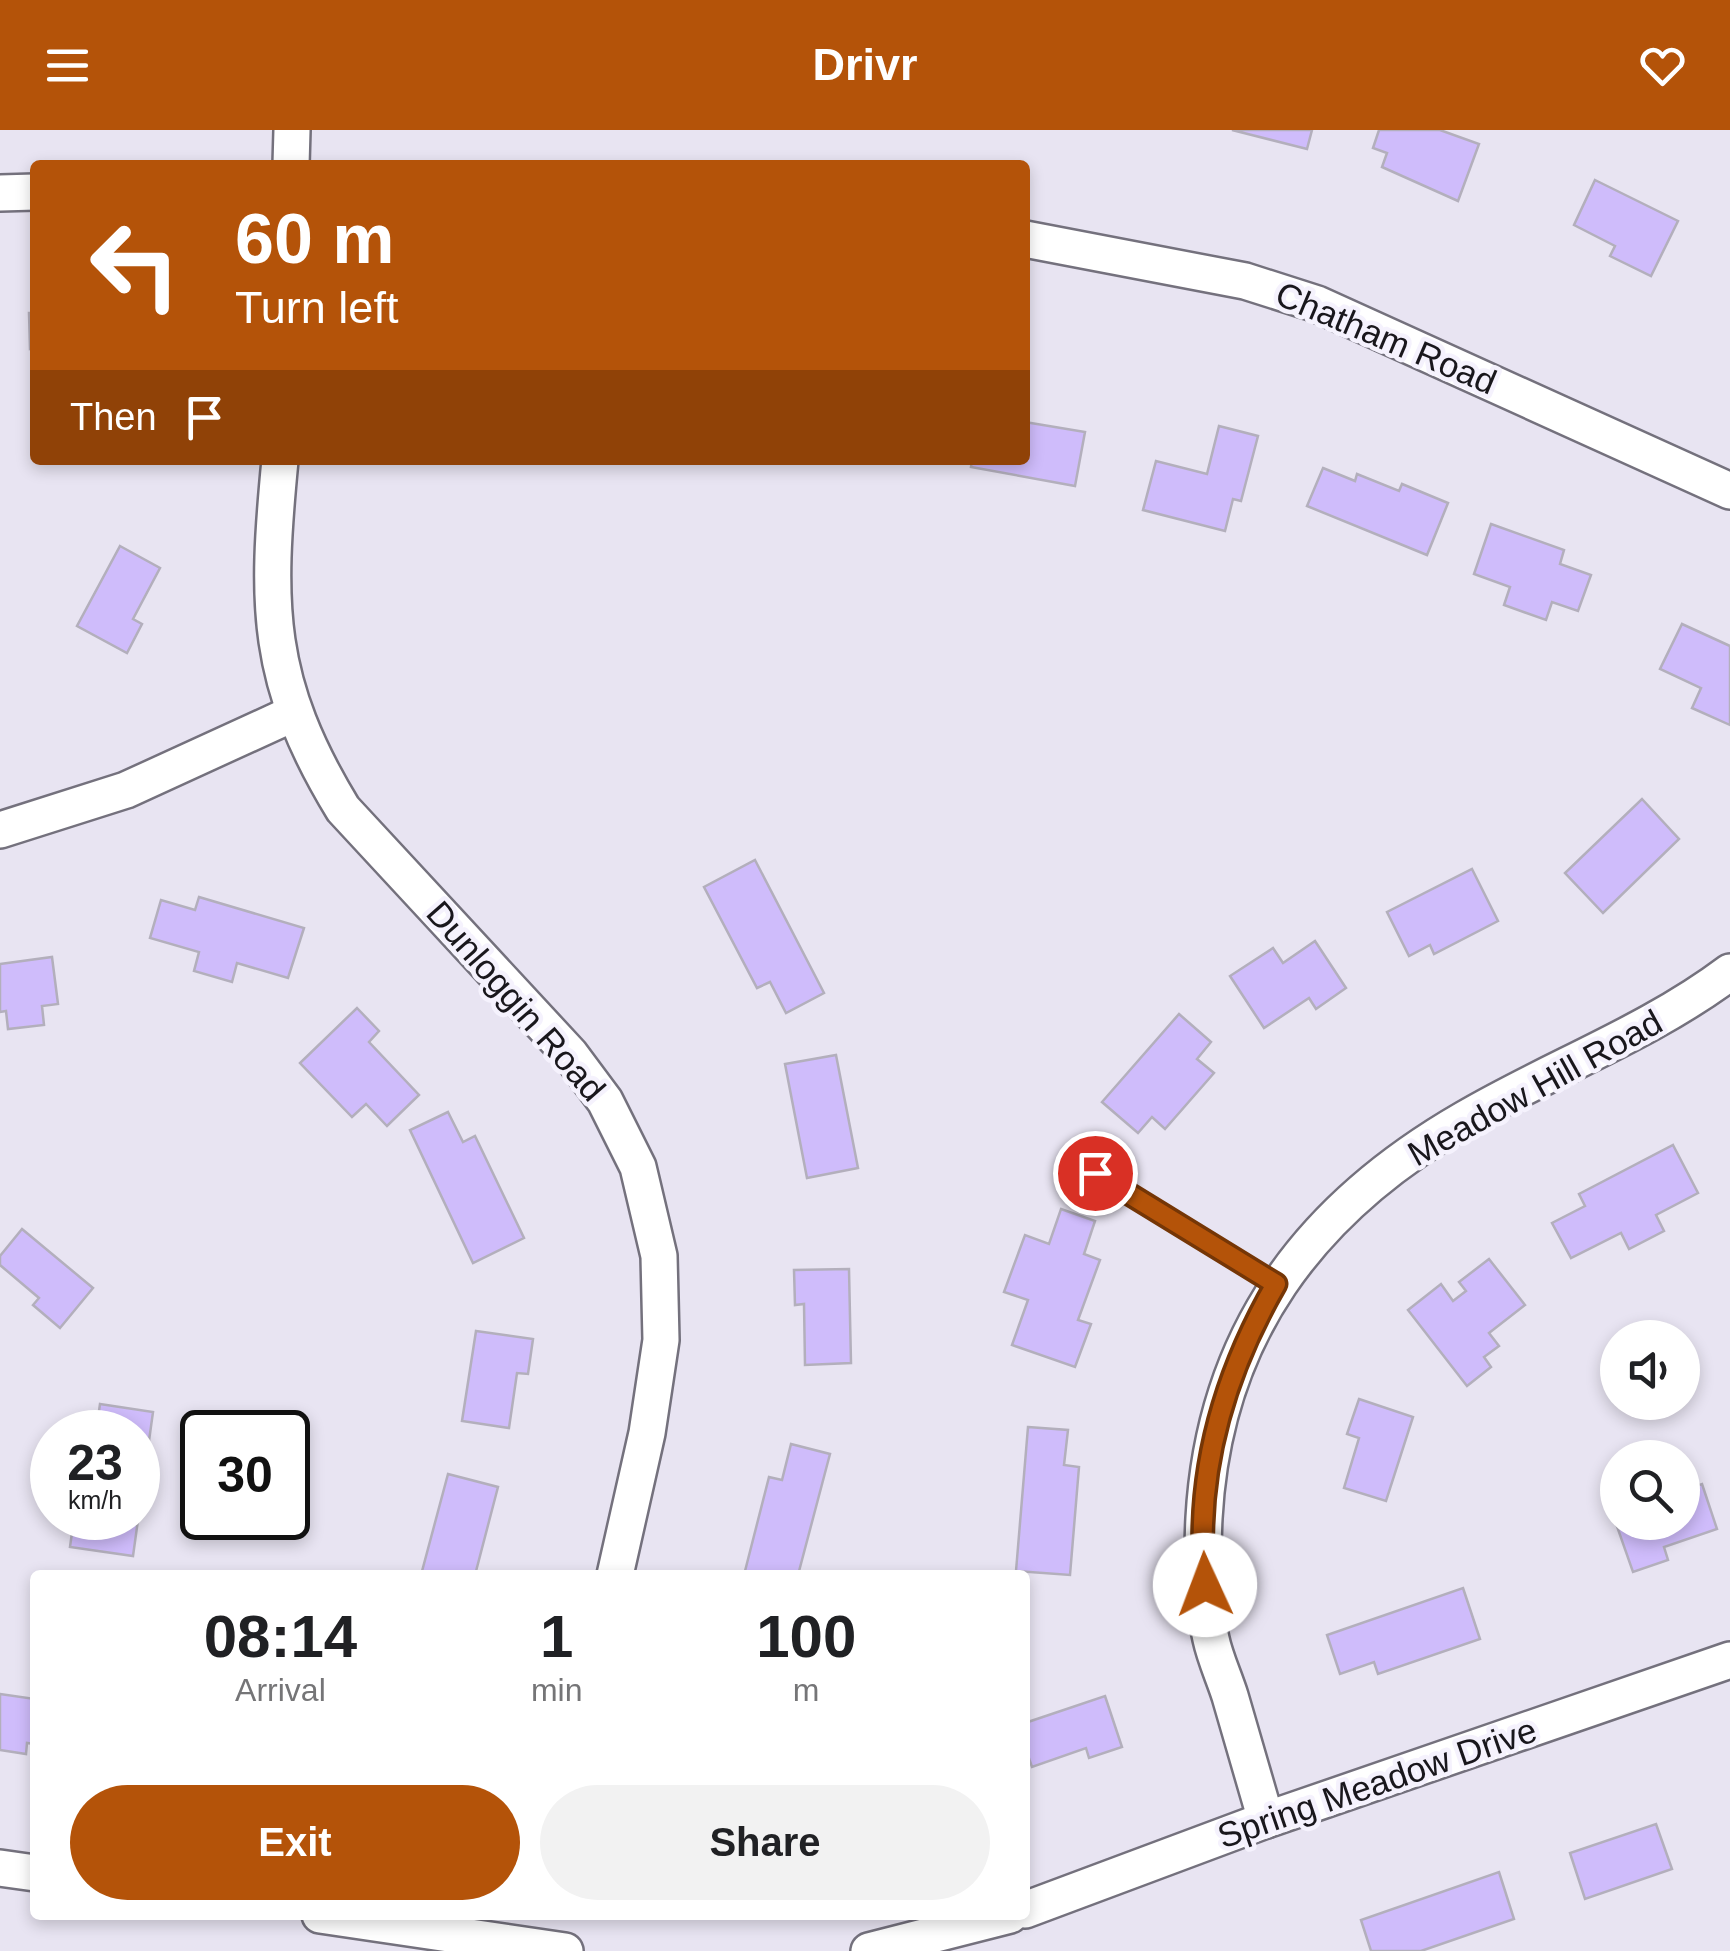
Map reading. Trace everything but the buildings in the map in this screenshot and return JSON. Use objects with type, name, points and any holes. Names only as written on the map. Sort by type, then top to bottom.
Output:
[{"type":"street","points":[[291,160],[292,130]]},
{"type":"street","points":[[0,193],[30,192]]},
{"type":"street","name":"Chatham Road","points":[[1030,239],[1245,281],[1317,304],[1730,492]]},
{"type":"street","name":"Dunloggin Road","points":[[280,465],[272,594],[278,654],[292,714],[343,809],[570,1054],[605,1101],[638,1168],[659,1256],[661,1340],[647,1434],[617,1570]]},
{"type":"street","points":[[0,830],[126,790],[292,714]]},
{"type":"street","name":"Meadow Hill Road","points":[[1266,1820],[1210,1639],[1202,1555],[1206,1476],[1221,1402],[1245,1338],[1276,1284],[1335,1214],[1401,1162],[1464,1119],[1695,998],[1730,972]]},
{"type":"street","name":"Spring Meadow Drive","points":[[1030,1908],[1266,1820],[1730,1660]]},
{"type":"street","points":[[0,1868],[30,1872]]},
{"type":"street","points":[[364,1920],[548,1941]]},
{"type":"street","points":[[869,1951],[990,1920]]},
{"type":"lane","points":[[1085,1167],[1276,1284]]},
{"type":"route","points":[[1095,1173],[1276,1284],[1245,1338],[1221,1402],[1206,1476],[1202,1555],[1205,1585]]}]
